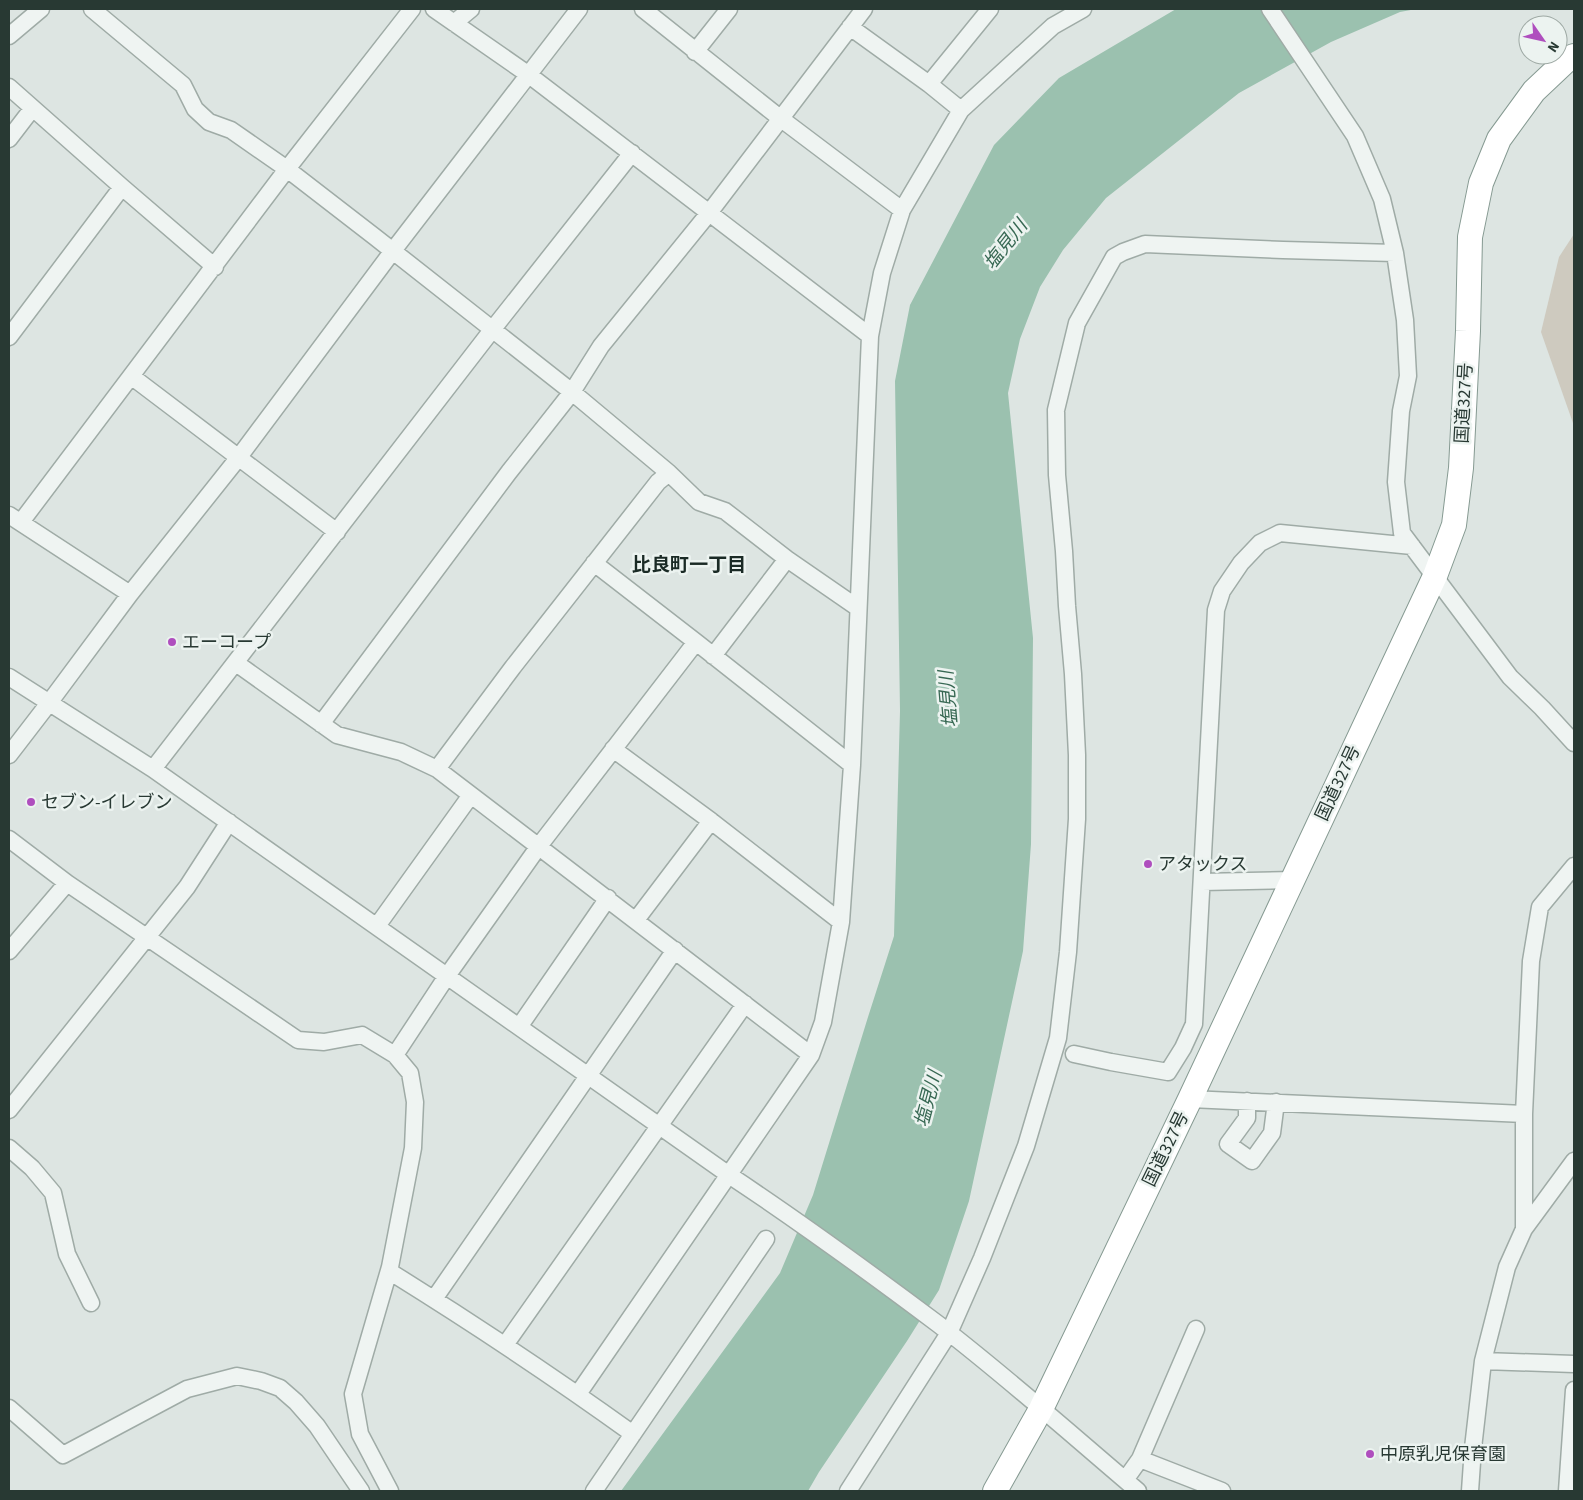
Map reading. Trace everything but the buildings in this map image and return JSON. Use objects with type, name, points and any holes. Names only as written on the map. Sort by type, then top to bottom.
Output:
[{"type":"highway","name":"国道327号","points":[[994,1491],[1041,1409],[1190,1099],[1435,576],[1454,525],[1461,468],[1468,331],[1470,237],[1480,183],[1498,139],[1534,91],[1569,58],[1574,56]]},
{"type":"street","points":[[9,36],[41,9]]},
{"type":"street","points":[[92,9],[183,85],[195,109],[209,122],[231,130],[287,169],[572,392],[669,473],[699,502],[725,511],[787,559],[858,608]]},
{"type":"street","points":[[130,594],[15,518],[131,376],[287,169],[412,9]]},
{"type":"street","points":[[434,9],[529,75],[870,336]]},
{"type":"street","points":[[454,23],[471,9]]},
{"type":"street","points":[[9,755],[50,703],[130,594],[239,457],[392,252],[579,9]]},
{"type":"street","points":[[643,9],[780,118],[902,210]]},
{"type":"street","points":[[696,52],[729,9]]},
{"type":"street","points":[[321,724],[509,472],[572,392],[601,346],[709,213],[864,9]]},
{"type":"street","points":[[929,84],[990,9]]},
{"type":"street","points":[[578,1394],[811,1055],[823,1022],[841,922],[852,766],[870,336],[882,273],[902,210],[961,110],[1053,26],[1083,9]]},
{"type":"street","points":[[1270,9],[1355,136],[1382,199],[1396,253],[1405,320],[1408,376],[1401,411],[1396,482],[1402,533],[1510,677],[1574,743]]},
{"type":"street","points":[[850,27],[929,84],[961,110]]},
{"type":"street","points":[[9,87],[215,267]]},
{"type":"street","points":[[9,138],[32,108]]},
{"type":"street","points":[[153,769],[236,664],[492,330],[632,153]]},
{"type":"street","points":[[9,337],[122,187]]},
{"type":"street","points":[[848,1491],[944,1329],[982,1258],[1026,1146],[1058,1038],[1068,952],[1077,820],[1077,755],[1073,674],[1066,606],[1064,551],[1057,475],[1056,410],[1077,323],[1114,257],[1145,244],[1396,253]]},
{"type":"street","points":[[131,376],[337,532]]},
{"type":"street","points":[[437,769],[658,482],[669,473]]},
{"type":"street","points":[[1074,1054],[1168,1072],[1183,1048],[1194,1024],[1216,610],[1222,591],[1241,564],[1260,543],[1280,533],[1412,546]]},
{"type":"street","points":[[713,656],[787,559]]},
{"type":"street","points":[[594,564],[852,766]]},
{"type":"street","points":[[395,1055],[447,976],[539,846],[696,642]]},
{"type":"street","points":[[236,664],[337,735],[401,752],[437,769],[811,1055]]},
{"type":"street","points":[[9,677],[153,769],[659,1126],[785,1212],[944,1329],[1138,1491]]},
{"type":"street","points":[[613,749],[711,821],[841,922]]},
{"type":"street","points":[[377,926],[471,795]]},
{"type":"street","points":[[636,920],[711,821]]},
{"type":"street","points":[[9,1110],[187,888],[229,822]]},
{"type":"street","points":[[9,839],[67,883],[298,1040],[324,1042],[362,1035],[395,1055],[410,1073],[415,1102],[413,1148],[388,1274],[353,1394],[360,1434],[390,1491]]},
{"type":"street","points":[[1524,1229],[1524,1114],[1531,961],[1540,907],[1574,866]]},
{"type":"street","points":[[1202,882],[1293,880]]},
{"type":"street","points":[[9,951],[67,883]]},
{"type":"street","points":[[519,1027],[608,898]]},
{"type":"street","points":[[434,1299],[675,950]]},
{"type":"street","points":[[505,1345],[745,1004]]},
{"type":"street","points":[[1190,1099],[1524,1114]]},
{"type":"street","points":[[1247,1101],[1247,1118],[1228,1144],[1252,1161],[1272,1133],[1276,1102]]},
{"type":"street","points":[[9,1148],[32,1168],[54,1193],[67,1254],[91,1302]]},
{"type":"street","points":[[1470,1491],[1483,1361],[1507,1267],[1524,1229],[1574,1160]]},
{"type":"street","points":[[594,1491],[766,1239]]},
{"type":"street","points":[[388,1274],[392,1272],[505,1345],[633,1434]]},
{"type":"street","points":[[1125,1480],[1140,1459],[1196,1329]]},
{"type":"street","points":[[1483,1361],[1574,1364]]},
{"type":"street","points":[[9,1408],[63,1455],[187,1390],[237,1376],[261,1381],[280,1388],[301,1408],[317,1426],[361,1491]]},
{"type":"street","points":[[1567,1491],[1574,1390]]},
{"type":"street","points":[[1140,1459],[1222,1491]]},
{"type":"shaded area","points":[[1574,234],[1574,426],[1541,332],[1559,257]]},
{"type":"water","name":"塩見川","points":[[1176,9],[1416,9],[1400,12],[1331,42],[1239,93],[1106,198],[1063,250],[1040,287],[1020,339],[1008,393],[1033,638],[1031,844],[1023,951],[969,1201],[939,1290],[808,1491],[621,1491],[780,1273],[813,1195],[894,936],[900,711],[895,381],[910,305],[994,145],[1059,78]]},
{"type":"place","name":"エーコープ","points":[[172,642]]},
{"type":"place","name":"セブン-イレブン","points":[[31,802]]},
{"type":"place","name":"アタックス","points":[[1148,864]]},
{"type":"place","name":"中原乳児保育園","points":[[1370,1454]]},
{"type":"district","name":"比良町一丁目","points":[[689,565]]}]
